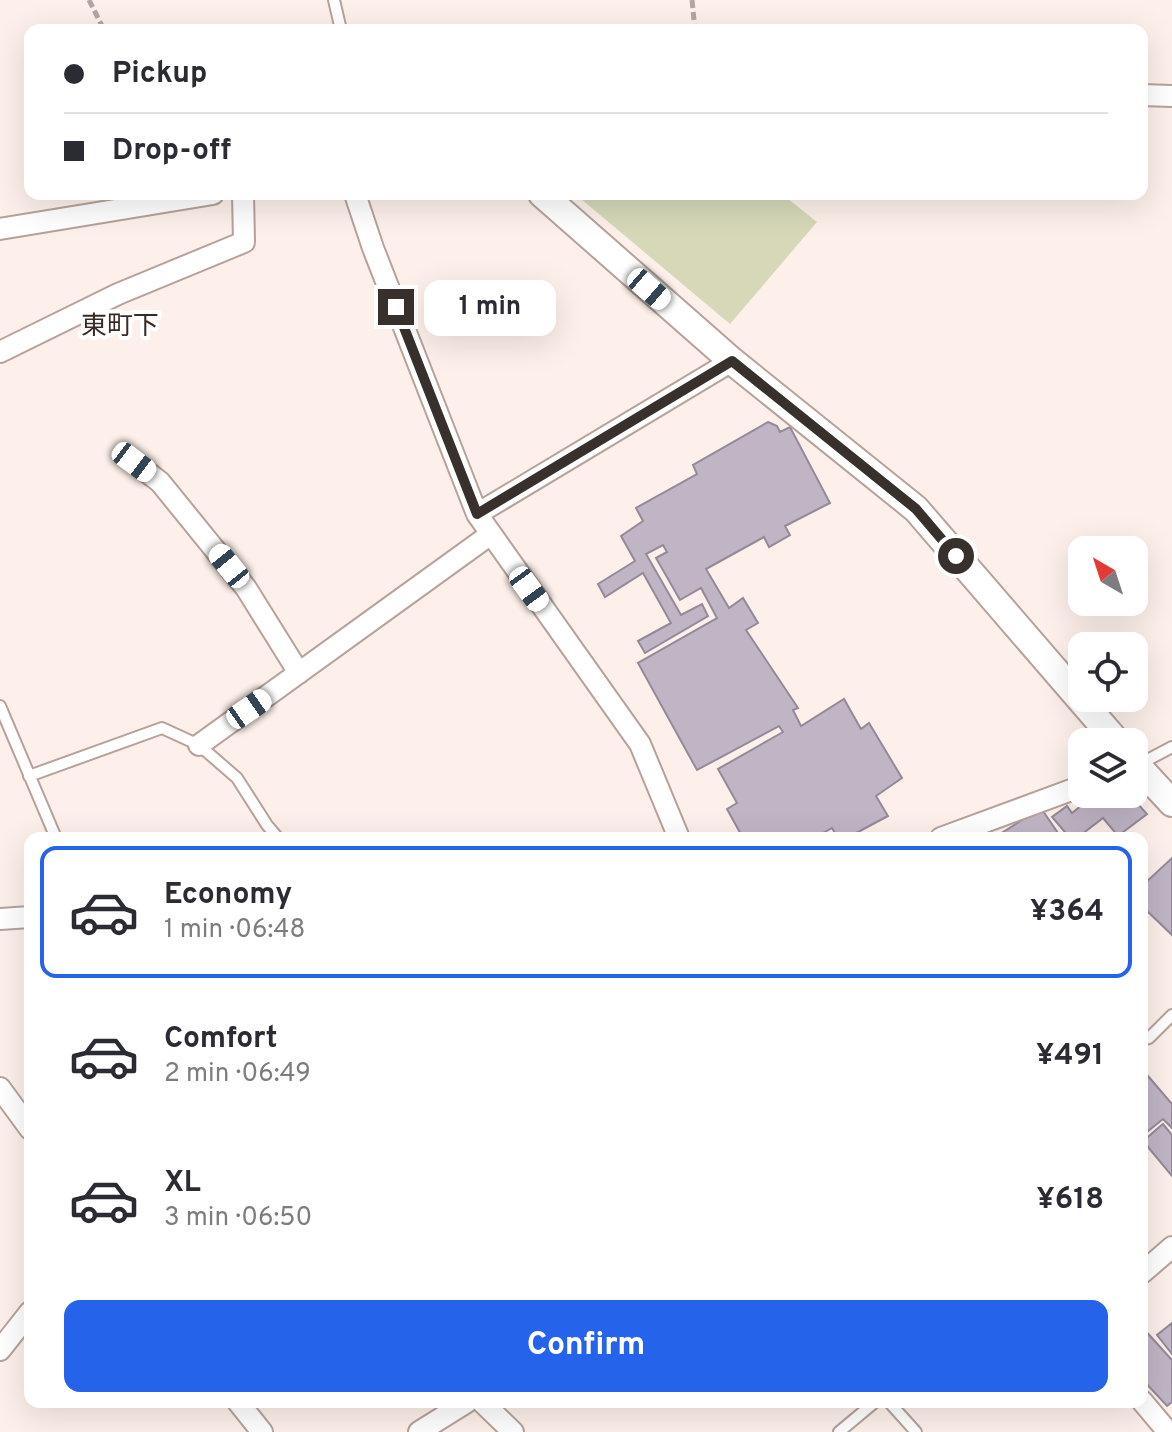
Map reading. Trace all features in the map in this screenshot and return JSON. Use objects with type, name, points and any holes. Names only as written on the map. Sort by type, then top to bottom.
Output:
[{"type":"street","points":[[1148,95],[1172,96]]},
{"type":"street","points":[[0,229],[176,200]]},
{"type":"street","points":[[0,352],[118,294],[244,242],[243,200]]},
{"type":"street","points":[[357,200],[477,514],[640,744],[677,832]]},
{"type":"street","points":[[549,200],[732,361],[916,509],[1105,728]]},
{"type":"street","points":[[477,514],[732,361]]},
{"type":"street","points":[[134,462],[160,482],[246,588],[299,673]]},
{"type":"street","points":[[199,745],[491,534]]},
{"type":"street","points":[[1148,778],[1172,803]]},
{"type":"street","points":[[957,832],[1068,791]]},
{"type":"street","points":[[0,919],[24,917]]},
{"type":"street","points":[[0,1088],[24,1121]]},
{"type":"street","points":[[1148,1268],[1172,1247]]},
{"type":"street","points":[[0,1350],[24,1320]]},
{"type":"street","points":[[243,1408],[262,1432]]},
{"type":"street","points":[[419,1432],[457,1408]]},
{"type":"street","points":[[488,1408],[513,1432]]},
{"type":"street","points":[[1148,1408],[1168,1432]]},
{"type":"lane","points":[[334,0],[340,24]]},
{"type":"lane","points":[[0,706],[53,832]]},
{"type":"lane","points":[[29,776],[162,728],[199,745],[237,778],[273,832]]},
{"type":"lane","points":[[1148,759],[1172,747]]},
{"type":"lane","points":[[1148,1038],[1172,1015]]},
{"type":"lane","points":[[839,1432],[868,1408]]},
{"type":"lane","points":[[894,1408],[916,1432]]},
{"type":"path","points":[[89,0],[101,24]]},
{"type":"path","points":[[692,0],[694,24]]},
{"type":"green space","points":[[582,200],[790,200],[817,222],[730,324]]},
{"type":"building","points":[[768,422],[777,426],[780,432],[790,427],[830,503],[785,526],[790,535],[769,547],[764,537],[706,569],[729,608],[743,598],[758,623],[746,630],[798,708],[793,710],[801,726],[844,699],[861,729],[869,723],[902,778],[876,796],[888,816],[858,832],[834,832],[832,828],[825,832],[740,832],[727,809],[737,803],[718,769],[783,732],[779,726],[697,770],[638,663],[717,618],[701,588],[680,600],[656,558],[667,552],[663,545],[646,554],[681,615],[702,604],[708,616],[645,653],[638,641],[671,623],[643,573],[605,597],[598,584],[635,561],[621,536],[643,521],[636,508],[697,474],[693,465]]},
{"type":"building","points":[[1067,806],[1072,813],[1078,808],[1142,808],[1147,814],[1123,832],[1115,832],[1103,818],[1085,832],[1065,832],[1052,817]]},
{"type":"building","points":[[1041,808],[1057,832],[1003,832]]},
{"type":"building","points":[[1172,858],[1172,935],[1148,912],[1148,880]]},
{"type":"building","points":[[1148,1076],[1172,1104],[1172,1128],[1163,1119],[1148,1131]]},
{"type":"building","points":[[1163,1124],[1172,1135],[1172,1176],[1148,1147],[1148,1137]]},
{"type":"building","points":[[1172,1323],[1172,1354],[1157,1335]]},
{"type":"building","points":[[1148,1334],[1172,1360],[1172,1402],[1167,1406],[1148,1385]]},
{"type":"district","name":"東町下","points":[[120,327]]},
{"type":"route","points":[[396,307],[477,514],[732,361],[916,509],[956,556]]}]
